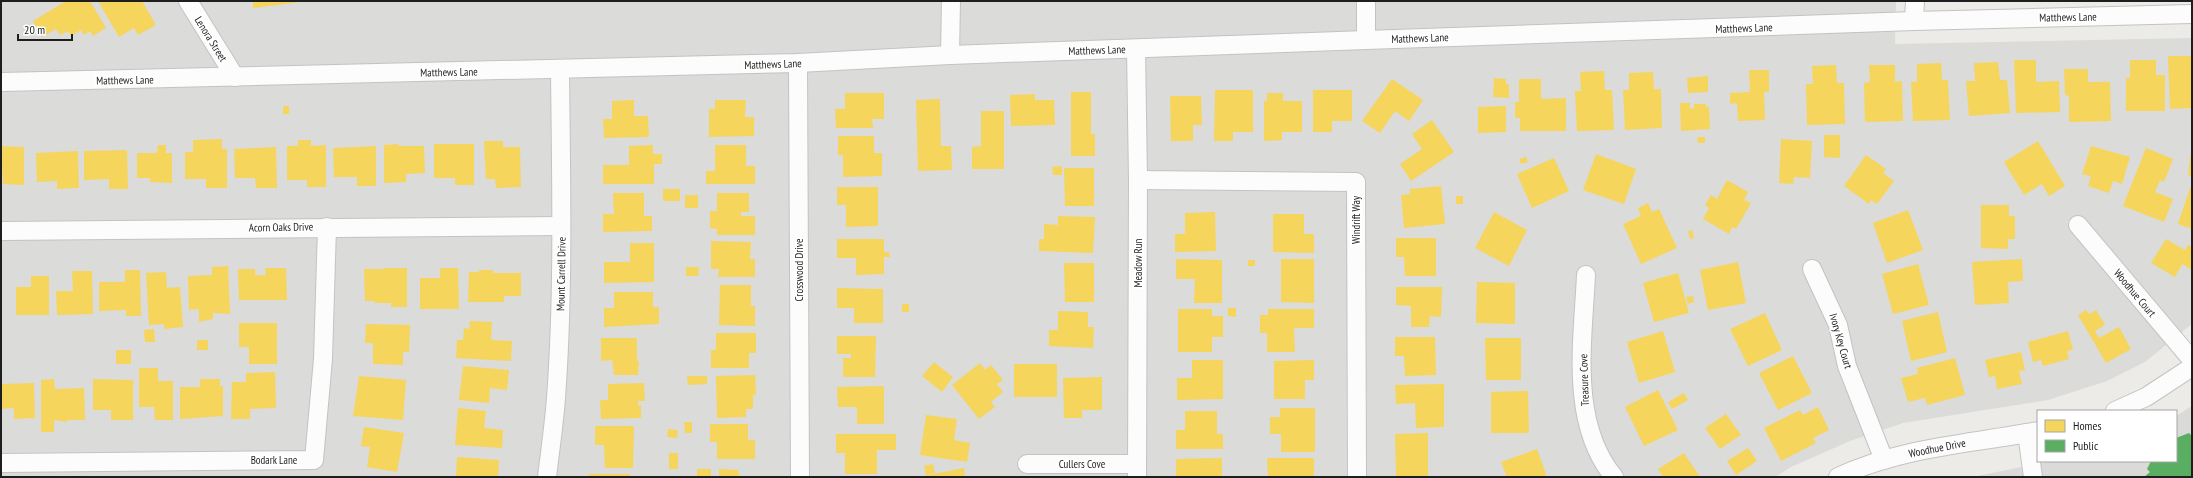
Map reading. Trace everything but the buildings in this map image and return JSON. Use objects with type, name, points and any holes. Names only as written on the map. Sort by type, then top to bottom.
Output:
[{"type":"street","name":"Lenora Street","points":[[188,1],[235,77]]},
{"type":"street","points":[[950,55],[951,1]]},
{"type":"street","points":[[1366,1],[1366,40]]},
{"type":"street","points":[[1914,21],[1915,1]]},
{"type":"street","name":"Matthews Lane","points":[[1,82],[560,70],[798,63],[950,55],[1366,40],[1914,21],[2192,14]]},
{"type":"street","name":"Meadow Run","points":[[1136,49],[1138,180],[1137,470]]},
{"type":"street","name":"Crosswood Drive","points":[[798,63],[800,477]]},
{"type":"street","name":"Mount Carrell Drive","points":[[547,477],[558,364],[561,226],[560,70]]},
{"type":"street","name":"Windrift Way","points":[[1138,180],[1356,182],[1357,477]]},
{"type":"street","name":"Woodhue Court","points":[[2078,225],[2192,360]]},
{"type":"street","name":"Acorn Oaks Drive","points":[[1,231],[561,226]]},
{"type":"street","name":"Bodark Lane","points":[[1,463],[314,460],[323,359],[327,227]]},
{"type":"street","name":"Ivory Key Court","points":[[1812,269],[1838,325],[1847,366],[1884,460]]},
{"type":"street","name":"Treasure Cove","points":[[1586,275],[1582,365],[1585,411],[1596,446],[1614,477]]},
{"type":"street","points":[[2117,410],[2146,397],[2192,367]]},
{"type":"street","points":[[2033,432],[2033,477]]},
{"type":"street","name":"Woodhue Drive","points":[[1838,477],[1884,460],[1930,448],[2033,432]]},
{"type":"street","name":"Cullers Cove","points":[[1027,464],[1137,470]]},
{"type":"shaded area","points":[[1,1],[1896,1],[1895,44],[2192,38],[2192,324],[2145,362],[2107,381],[2048,400],[1903,423],[1850,441],[1791,467],[1775,477],[1,477]]},
{"type":"shaded area","points":[[2192,406],[2192,477],[1972,477],[2047,462],[2177,462],[2177,415]]}]
